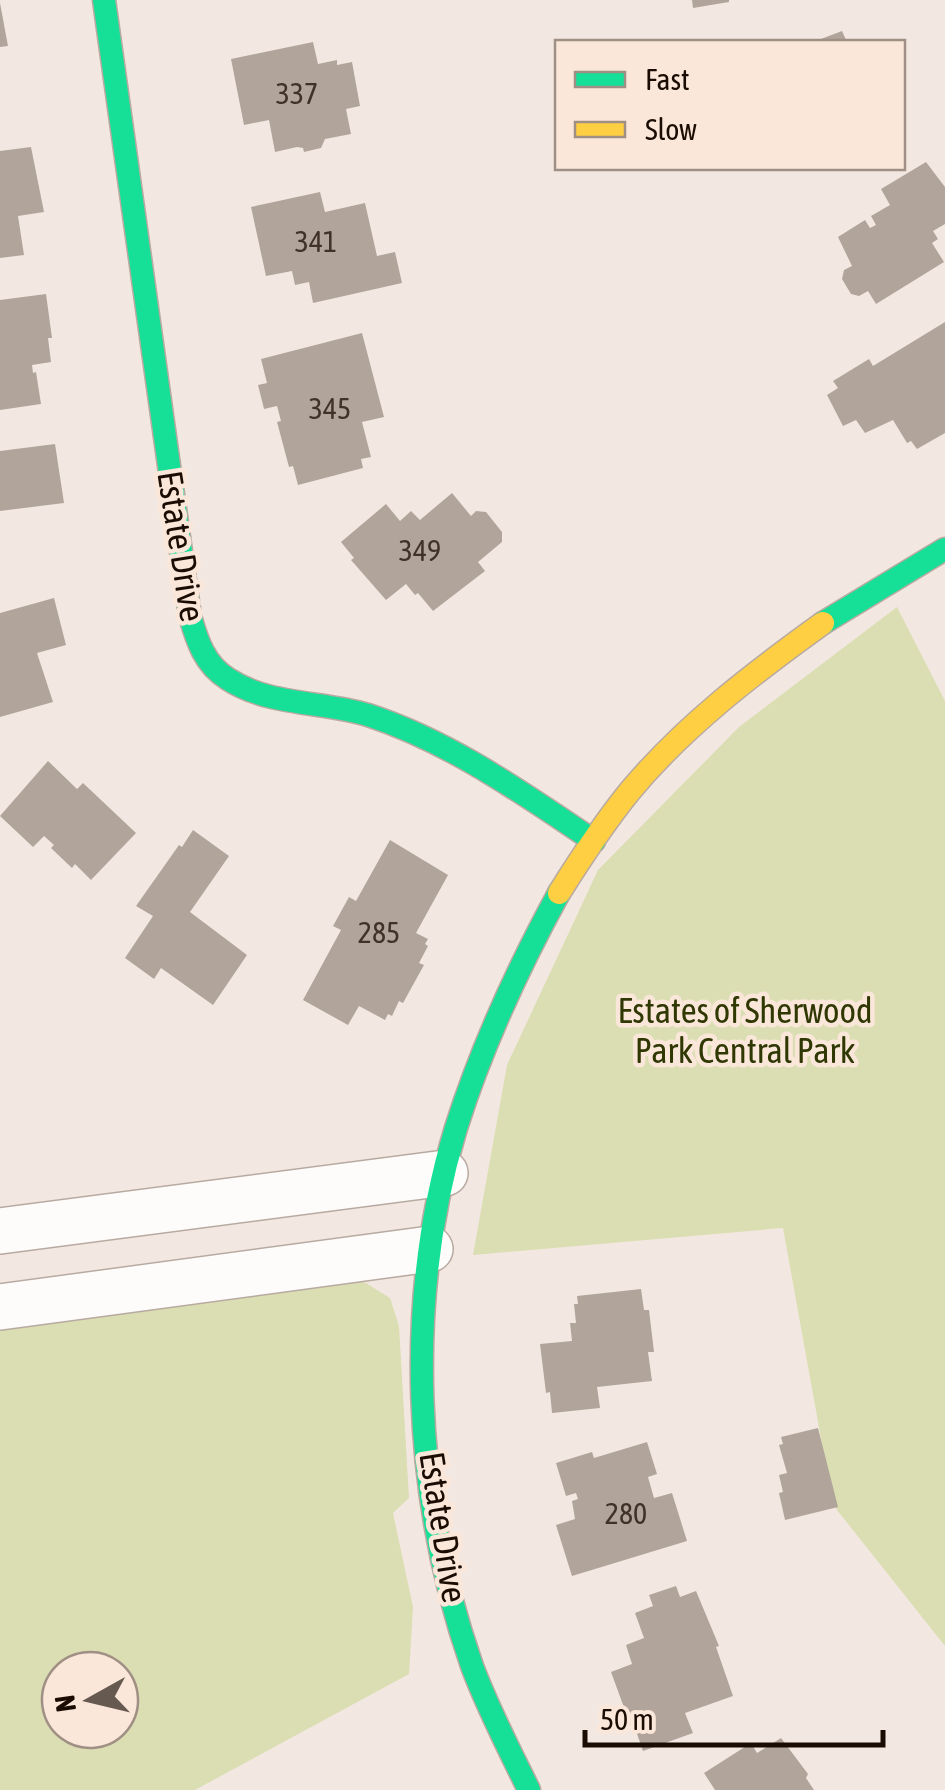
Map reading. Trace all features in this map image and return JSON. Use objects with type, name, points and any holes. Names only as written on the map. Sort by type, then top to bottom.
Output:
[{"type":"street","name":"Estate Drive","points":[[104,0],[197,644],[212,668],[234,684],[262,695],[366,714],[424,735],[594,841]]},
{"type":"street","name":"Estate Drive","points":[[529,1790],[496,1725],[467,1652],[445,1563],[433,1488],[425,1392],[430,1249],[446,1173],[492,1027],[530,947],[594,841],[631,790],[680,739],[799,637],[945,549]]},
{"type":"street","points":[[0,1231],[446,1173]]},
{"type":"street","points":[[0,1308],[430,1249]]},
{"type":"green space","name":"Estates of Sherwood Park Central Park","points":[[897,607],[945,701],[945,1646],[833,1505],[783,1228],[473,1255],[507,1065],[598,870],[739,727]]},
{"type":"green space","points":[[339,1276],[366,1283],[390,1298],[399,1326],[409,1498],[393,1513],[413,1607],[409,1674],[195,1790],[0,1790],[0,1323]]},
{"type":"building","points":[[692,0],[729,0],[729,2],[693,8]]},
{"type":"building","points":[[0,3],[8,46],[0,47]]},
{"type":"building","points":[[842,31],[846,40],[818,40]]},
{"type":"building","points":[[313,42],[318,64],[352,62],[360,106],[346,109],[351,134],[325,139],[321,148],[304,152],[297,147],[275,152],[269,120],[244,125],[231,59]]},
{"type":"building","points":[[31,147],[44,212],[18,216],[24,255],[0,258],[0,151]]},
{"type":"building","points":[[926,162],[945,187],[945,224],[933,231],[938,239],[932,243],[944,262],[876,304],[868,291],[859,296],[851,294],[842,279],[844,270],[852,266],[838,237],[865,220],[870,228],[876,225],[871,216],[890,205],[881,189]]},
{"type":"building","points":[[320,192],[325,212],[365,203],[377,256],[395,252],[402,283],[313,303],[309,282],[295,285],[292,271],[266,276],[251,207]]},
{"type":"building","points":[[46,294],[51,362],[32,365],[41,404],[0,410],[0,300]]},
{"type":"building","points":[[945,322],[945,433],[917,449],[911,441],[907,443],[893,420],[865,433],[856,420],[843,426],[827,395],[838,388],[833,381],[869,359],[873,366]]},
{"type":"building","points":[[362,333],[384,417],[362,422],[371,457],[361,459],[363,468],[298,485],[277,422],[281,421],[277,406],[264,409],[258,385],[267,383],[261,359]]},
{"type":"building","points":[[55,444],[64,503],[0,511],[0,451]]},
{"type":"building","points":[[452,493],[471,516],[476,511],[486,512],[502,532],[502,542],[478,562],[485,571],[433,611],[406,584],[386,600],[351,560],[354,558],[341,542],[386,504],[400,521],[411,511],[420,520]]},
{"type":"building","points":[[54,598],[66,645],[37,653],[53,702],[0,717],[0,613]]},
{"type":"building","points":[[48,761],[77,789],[83,783],[136,833],[91,880],[75,864],[72,868],[44,836],[33,847],[0,816]]},
{"type":"building","points":[[193,830],[229,856],[190,912],[247,955],[213,1005],[161,968],[154,979],[125,958],[153,916],[136,906]]},
{"type":"building","points":[[390,840],[448,875],[416,933],[428,939],[428,946],[419,963],[424,965],[403,1003],[399,1001],[392,1016],[388,1014],[385,1020],[359,1006],[348,1025],[303,1000],[341,930],[333,926],[349,897],[356,901]]},
{"type":"building","points":[[641,1289],[644,1310],[649,1310],[654,1352],[648,1352],[652,1381],[597,1387],[600,1408],[552,1413],[540,1344],[572,1341],[570,1323],[576,1323],[577,1296]]},
{"type":"building","points":[[818,1428],[838,1507],[785,1520],[779,1493],[783,1492],[779,1475],[787,1473],[779,1445],[783,1444],[781,1437]]},
{"type":"building","points":[[647,1442],[657,1474],[648,1477],[654,1498],[672,1493],[687,1541],[572,1576],[556,1525],[575,1519],[572,1501],[578,1499],[576,1493],[566,1496],[556,1463],[592,1452],[594,1458]]},
{"type":"building","points":[[676,1586],[680,1597],[696,1591],[719,1646],[716,1647],[733,1696],[685,1713],[693,1733],[643,1751],[611,1672],[632,1664],[626,1645],[644,1638],[635,1613],[653,1606],[649,1595]]},
{"type":"building","points":[[781,1738],[808,1774],[806,1778],[814,1790],[715,1790],[704,1773],[751,1743],[757,1753]]},
{"type":"traffic: fast","points":[[104,0],[190,616],[203,652],[213,667],[244,688],[278,699],[368,715],[428,739],[485,770],[594,841]]},
{"type":"traffic: fast","points":[[823,623],[945,549]]},
{"type":"traffic: fast","points":[[529,1790],[478,1682],[452,1602],[427,1467],[423,1329],[439,1193],[456,1128],[502,1008],[559,893]]},
{"type":"traffic: slow","points":[[559,893],[620,803],[673,744],[746,681],[823,623]]}]
